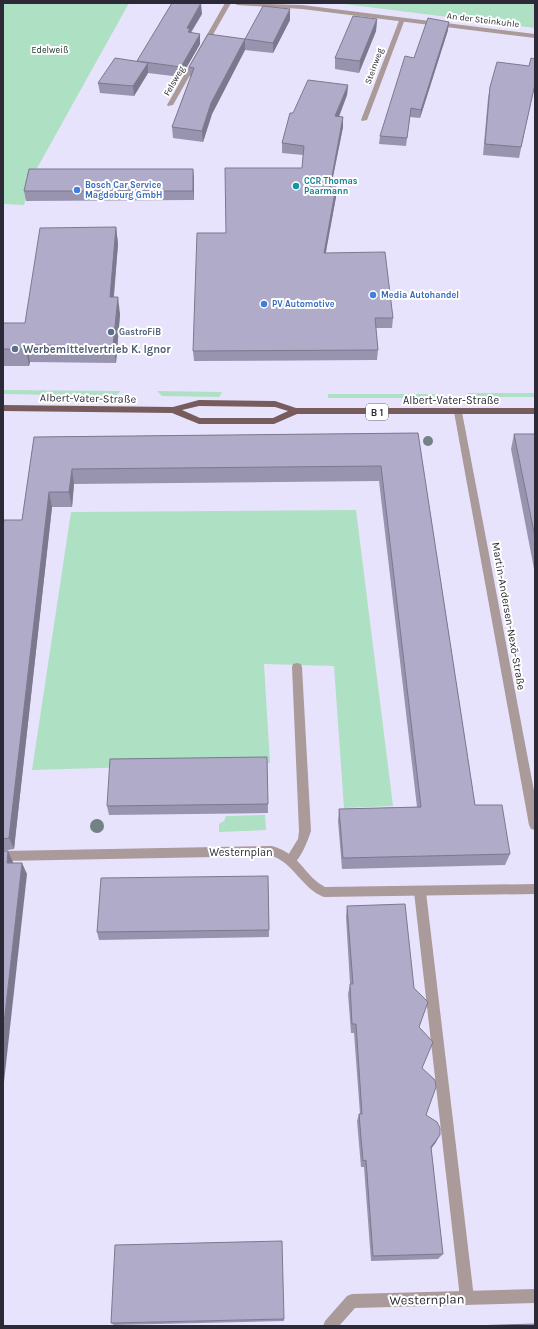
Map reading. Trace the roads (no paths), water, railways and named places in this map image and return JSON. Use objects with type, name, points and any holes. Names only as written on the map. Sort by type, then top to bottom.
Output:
[{"type":"main road","name":"Albert-Vater-Straße","points":[[3,408],[173,410],[199,403],[227,403],[275,404],[296,411],[458,412],[535,410]]},
{"type":"main road","name":"Albert-Vater-Straße","points":[[173,410],[199,421],[274,421],[296,411]]},
{"type":"street","name":"Felsweg","points":[[170,105],[228,3]]},
{"type":"street","name":"An der Steinkuhle","points":[[237,3],[302,7],[535,36]]},
{"type":"street","name":"Steinweg","points":[[364,120],[402,19]]},
{"type":"street","name":"Martin-Andersen-Nexö-Straße","points":[[458,412],[535,825]]},
{"type":"street","points":[[291,860],[303,840],[305,830],[297,667]]},
{"type":"street","name":"Westernplan","points":[[3,856],[272,851],[286,855],[308,882],[324,892],[420,892],[535,889]]},
{"type":"street","points":[[420,892],[467,1298]]},
{"type":"street","name":"Westernplan","points":[[330,1326],[352,1301],[535,1296]]},
{"type":"place","name":"CCR Thomas Paarmann","points":[[296,186]]},
{"type":"place","name":"Bosch Car Service Magdeburg GmbH","points":[[77,190]]},
{"type":"place","name":"Media Autohandel","points":[[373,295]]},
{"type":"place","name":"PV Automotive","points":[[264,304]]},
{"type":"place","name":"GastroFiB","points":[[111,332]]},
{"type":"place","name":"Werbemittelvertrieb K. Ignor","points":[[15,349]]},
{"type":"park label","name":"Edelweiß","points":[[50,50]]}]
